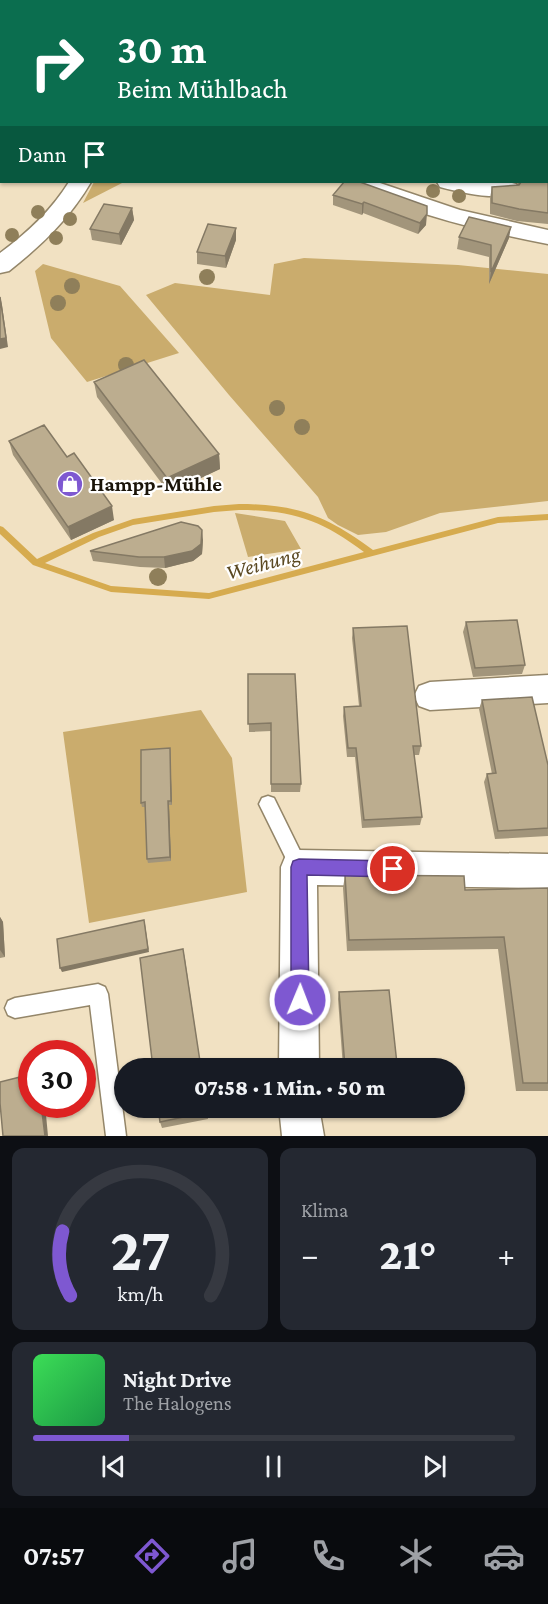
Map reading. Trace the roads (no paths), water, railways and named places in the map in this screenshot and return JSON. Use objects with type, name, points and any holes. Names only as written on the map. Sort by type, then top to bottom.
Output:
[{"type":"street","points":[[0,265],[52,223],[69,202],[79,183]]},
{"type":"street","points":[[362,183],[445,214],[548,237]]},
{"type":"street","points":[[452,183],[508,189]]},
{"type":"street","points":[[430,696],[548,689]]},
{"type":"street","points":[[299,1058],[299,867],[548,871]]},
{"type":"street","points":[[301,1118],[303,1136]]},
{"type":"lane","points":[[268,804],[299,867]]},
{"type":"lane","points":[[15,1008],[98,994],[116,1136]]},
{"type":"waterway","points":[[36,563],[96,535],[133,522],[239,507],[262,507],[306,515],[328,524],[372,553]]},
{"type":"waterway","name":"Weihung","points":[[36,563],[111,589],[209,596],[498,520],[548,517]]},
{"type":"waterway","name":"Weihung","points":[[0,529],[36,563]]},
{"type":"place","name":"Hampp-Mühle","points":[[70,484]]}]
